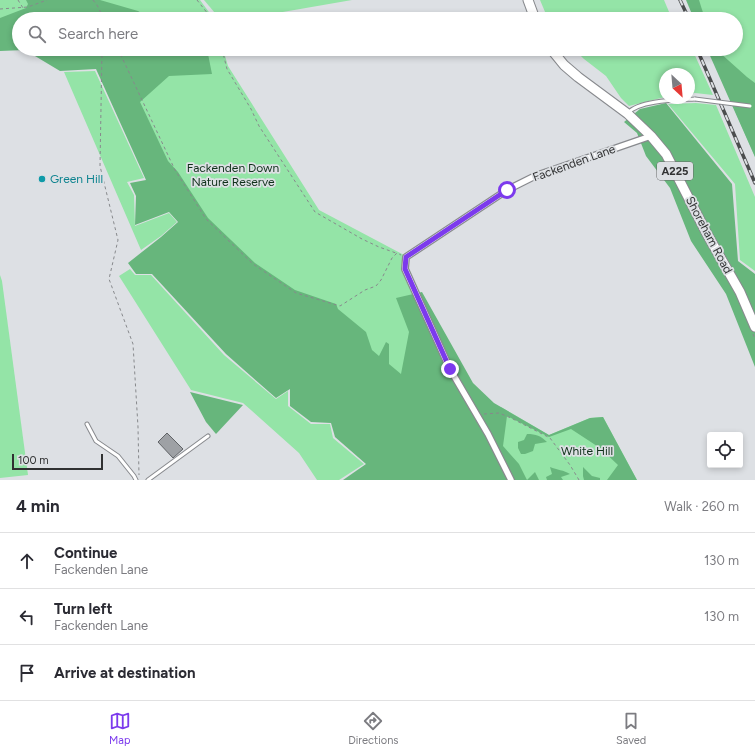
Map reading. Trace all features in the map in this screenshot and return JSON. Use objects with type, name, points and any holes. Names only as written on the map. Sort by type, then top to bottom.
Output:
[{"type":"main road","points":[[528,0],[532,12]]},
{"type":"main road","name":"Shoreham Road","points":[[557,56],[564,65],[578,77],[628,114],[651,136],[666,154],[707,234],[740,292],[755,328]]},
{"type":"street","name":"Fackenden Lane","points":[[406,257],[507,190],[535,176],[651,136]]},
{"type":"street","points":[[406,257],[405,269],[450,369],[488,434],[511,480]]},
{"type":"lane","points":[[628,114],[630,110],[638,106],[662,101],[695,99],[755,106]]},
{"type":"lane","points":[[87,424],[96,440],[118,456],[137,480]]},
{"type":"lane","points":[[148,480],[208,436]]},
{"type":"path","points":[[18,0],[23,8]]},
{"type":"path","points":[[0,9],[23,8],[47,0]]},
{"type":"path","points":[[93,0],[100,12]]},
{"type":"path","points":[[197,0],[206,12]]},
{"type":"path","points":[[102,56],[100,166],[118,240],[109,279],[133,344],[138,427],[137,480]]},
{"type":"path","points":[[121,56],[175,170],[193,200],[206,219],[253,264],[296,293],[340,306],[365,290],[376,286],[396,253]]},
{"type":"path","points":[[224,56],[227,69],[251,109],[259,126],[315,212],[362,239],[406,257]]},
{"type":"path","points":[[478,418],[484,414],[499,413],[550,438],[579,480]]},
{"type":"green space","points":[[0,0],[200,0],[209,12],[12,12],[12,30],[0,49]]},
{"type":"green space","points":[[26,0],[100,0],[140,12],[16,12],[26,8],[28,4]]},
{"type":"green space","points":[[204,0],[352,0],[283,12],[214,12]]},
{"type":"green space","points":[[540,0],[664,0],[669,12],[545,12]]},
{"type":"green space","points":[[686,0],[699,0],[703,12],[691,12]]},
{"type":"green space","points":[[687,0],[755,0],[755,157],[711,56],[743,56],[743,12],[692,12]]},
{"type":"green space","points":[[12,13],[12,51],[0,51],[0,18]]},
{"type":"green space","points":[[35,56],[208,56],[212,74],[169,76],[140,102],[168,161],[178,172],[208,218],[255,263],[295,290],[336,304],[338,309],[366,332],[372,350],[379,356],[386,342],[389,344],[389,364],[401,374],[409,332],[396,298],[422,292],[473,383],[494,403],[549,435],[590,418],[603,417],[637,480],[607,480],[618,465],[600,448],[571,429],[549,437],[507,416],[503,446],[519,464],[527,480],[343,480],[366,464],[335,437],[331,423],[311,422],[290,406],[290,389],[276,398],[226,354],[152,274],[136,274],[128,263],[178,222],[169,212],[135,225],[136,196],[130,183],[146,180],[96,69],[60,71]]},
{"type":"green space","name":"Fackenden Down Nature Reserve","points":[[114,56],[225,56],[228,66],[319,210],[404,255],[403,270],[487,435],[248,270],[166,169]]},
{"type":"green space","points":[[581,56],[695,56],[713,95],[695,93],[695,68],[659,68],[659,98],[629,106],[621,98],[606,76]]},
{"type":"green space","points":[[710,56],[723,56],[755,83],[755,157]]},
{"type":"green space","points":[[95,71],[144,178],[127,182],[134,195],[135,226],[169,213],[177,222],[161,236],[141,250],[64,72]]},
{"type":"green space","points":[[695,103],[716,105],[755,197],[755,271],[740,260],[735,184],[668,104]]},
{"type":"green space","points":[[667,104],[732,184],[738,261],[755,274],[755,367],[726,294],[691,241],[670,188],[646,156],[637,133],[624,122],[640,109]]},
{"type":"green space","points":[[130,269],[135,275],[151,275],[224,355],[276,399],[288,391],[288,406],[311,424],[330,424],[333,438],[364,464],[339,480],[317,480],[299,453],[243,403],[191,390],[119,276]]},
{"type":"green space","points":[[0,275],[28,475],[0,478]]},
{"type":"green space","points":[[190,392],[243,405],[216,434],[206,422]]},
{"type":"green space","name":"White Hill","points":[[501,407],[549,435],[590,418],[603,417],[637,480],[512,480],[488,431]]},
{"type":"green space","points":[[527,434],[533,434],[543,438],[547,442],[535,444],[533,451],[521,454],[518,448],[518,442],[524,440]]},
{"type":"green space","points":[[550,467],[570,474],[561,477],[563,480],[547,480],[546,477],[552,474]]},
{"type":"green space","points":[[583,467],[592,476],[600,478],[600,480],[584,480]]},
{"type":"green space","points":[[535,472],[539,480],[527,480]]},
{"type":"building","points":[[167,433],[183,449],[173,458],[158,442]]},
{"type":"railway","points":[[680,0],[686,12]]},
{"type":"railway","points":[[700,56],[755,183]]},
{"type":"place","name":"Green Hill","points":[[42,179]]},
{"type":"route","points":[[450,369],[405,269],[406,257],[507,190]]}]
